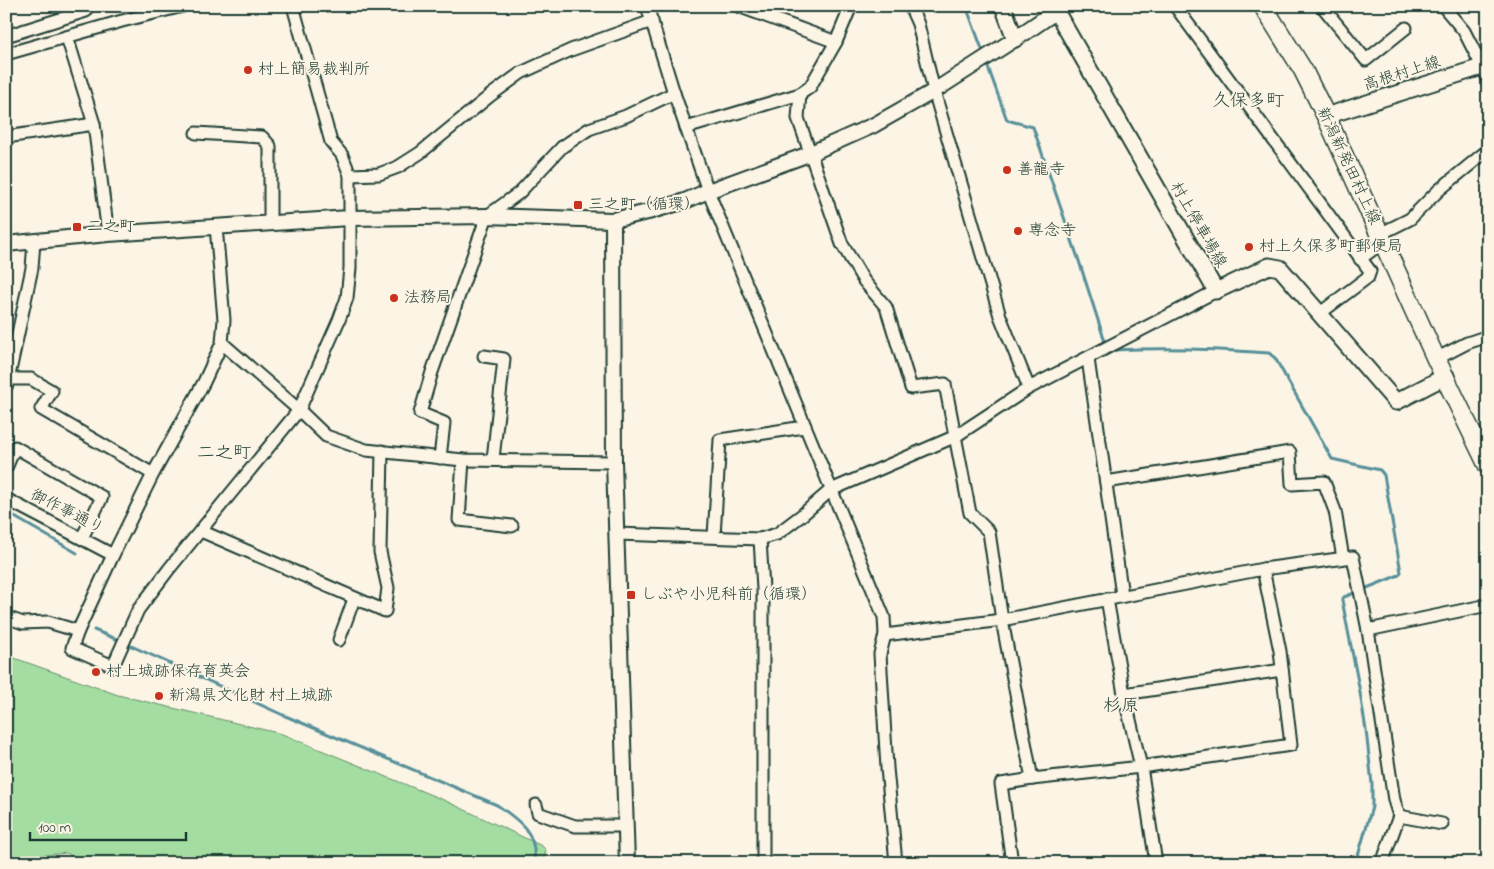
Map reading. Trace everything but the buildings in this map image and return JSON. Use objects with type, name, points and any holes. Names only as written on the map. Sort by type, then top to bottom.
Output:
[{"type":"main road","points":[[1003,6],[1015,39]]},
{"type":"main road","name":"新潟新発田村上線","points":[[1264,7],[1303,70],[1326,116],[1436,359],[1446,376],[1488,466]]},
{"type":"main road","name":"村上停車場線","points":[[1015,39],[1059,9],[1216,291],[1269,266],[1280,268],[1396,402],[1446,376]]},
{"type":"main road","name":"高根村上線","points":[[1326,116],[1486,70]]},
{"type":"street","points":[[6,36],[73,11],[86,11],[87,6]]},
{"type":"street","points":[[6,54],[183,6]]},
{"type":"street","points":[[216,226],[224,320],[222,343],[204,382],[153,474],[113,554],[72,648],[113,666],[138,610],[299,410],[347,298],[350,268],[350,175],[342,155],[331,142],[293,6]]},
{"type":"street","points":[[647,6],[674,93],[708,191],[884,617],[885,635],[880,654],[896,863]]},
{"type":"street","points":[[738,6],[836,42]]},
{"type":"street","points":[[686,128],[800,94],[810,87],[836,42],[851,6]]},
{"type":"street","points":[[910,6],[918,24],[934,91],[1000,316],[1029,388]]},
{"type":"street","points":[[1175,6],[1370,271],[1368,277],[1320,314]]},
{"type":"street","points":[[1322,6],[1366,60],[1406,28]]},
{"type":"street","points":[[1443,6],[1464,32],[1486,70]]},
{"type":"street","points":[[350,175],[379,174],[398,168],[420,153],[491,94],[521,73],[571,50],[652,21]]},
{"type":"street","points":[[67,37],[94,124],[108,234]]},
{"type":"street","points":[[6,244],[108,234],[349,218],[487,216],[613,220],[685,200],[809,154],[874,125],[934,91],[1015,39]]},
{"type":"street","points":[[440,458],[444,423],[420,413],[432,372],[487,216],[519,193],[562,147],[589,129],[626,116],[674,93]]},
{"type":"street","points":[[800,94],[798,118],[842,244],[864,282],[886,308],[911,388],[945,384],[970,513],[988,532],[1002,620],[1032,779]]},
{"type":"street","points":[[6,137],[94,124]]},
{"type":"street","points":[[196,133],[262,136],[270,146],[270,223]]},
{"type":"street","points":[[1360,259],[1381,238],[1410,219],[1439,190],[1488,150]]},
{"type":"street","points":[[613,220],[614,462],[627,863]]},
{"type":"street","points":[[34,242],[32,268],[7,383],[31,379],[52,391],[40,409],[153,474]]},
{"type":"street","points":[[617,534],[760,538],[776,534],[831,490],[956,436],[1029,388],[1216,291]]},
{"type":"street","points":[[1436,359],[1467,343],[1488,336]]},
{"type":"street","points":[[222,343],[326,436],[366,450],[463,460],[614,462]]},
{"type":"street","points":[[484,356],[504,358],[493,460]]},
{"type":"street","points":[[1088,359],[1122,595]]},
{"type":"street","points":[[714,536],[720,440],[804,427]]},
{"type":"street","points":[[6,468],[15,447],[102,497],[82,538]]},
{"type":"street","points":[[201,531],[385,611],[388,588],[380,552],[382,451]]},
{"type":"street","points":[[1106,482],[1290,452],[1292,484],[1324,482],[1334,510],[1343,558]]},
{"type":"street","points":[[463,460],[459,520],[512,526]]},
{"type":"street","name":"御作事通り","points":[[6,499],[113,554]]},
{"type":"street","points":[[760,538],[764,589],[763,863]]},
{"type":"street","points":[[885,635],[1002,620],[1263,568],[1353,556],[1368,630],[1394,800],[1399,816],[1382,863]]},
{"type":"street","points":[[1012,863],[1001,784],[1291,746],[1282,670],[1263,568]]},
{"type":"street","points":[[339,640],[354,599]]},
{"type":"street","points":[[1107,599],[1124,694],[1141,767],[1156,863]]},
{"type":"street","points":[[1368,630],[1488,605]]},
{"type":"street","points":[[6,617],[23,623],[48,622],[78,632]]},
{"type":"street","points":[[1124,694],[1282,670]]},
{"type":"street","points":[[536,805],[538,812],[575,826],[625,826]]},
{"type":"street","points":[[1399,816],[1442,824]]},
{"type":"green space","points":[[6,655],[118,695],[282,734],[446,801],[542,846],[546,850],[543,863],[75,863],[67,853],[6,859]]},
{"type":"waterway","points":[[966,6],[982,49]]},
{"type":"waterway","points":[[988,67],[1007,120],[1033,127],[1105,342]]},
{"type":"waterway","points":[[1114,350],[1230,350],[1269,353],[1275,358],[1332,459],[1380,470],[1384,475],[1401,572],[1399,575],[1362,590]]},
{"type":"waterway","points":[[6,512],[77,553]]},
{"type":"waterway","points":[[1356,863],[1372,807],[1372,784],[1366,730],[1342,600],[1344,597],[1357,592]]},
{"type":"waterway","points":[[94,630],[121,641]]},
{"type":"waterway","points":[[127,644],[283,715],[497,805],[513,816],[530,835],[533,843],[534,863]]},
{"type":"place","name":"村上簡易裁判所","points":[[248,70]]},
{"type":"place","name":"善龍寺","points":[[1007,170]]},
{"type":"place","name":"三之町（循環）","points":[[578,205]]},
{"type":"place","name":"二之町","points":[[77,227]]},
{"type":"place","name":"専念寺","points":[[1018,231]]},
{"type":"place","name":"村上久保多町郵便局","points":[[1249,247]]},
{"type":"place","name":"法務局","points":[[394,298]]},
{"type":"place","name":"しぶや小児科前（循環）","points":[[631,595]]},
{"type":"place","name":"村上城跡保存育英会","points":[[96,672]]},
{"type":"place","name":"新潟県文化財 村上城跡","points":[[159,696]]},
{"type":"district","name":"久保多町","points":[[1248,102]]},
{"type":"district","name":"二之町","points":[[224,454]]},
{"type":"district","name":"杉原","points":[[1121,707]]}]
